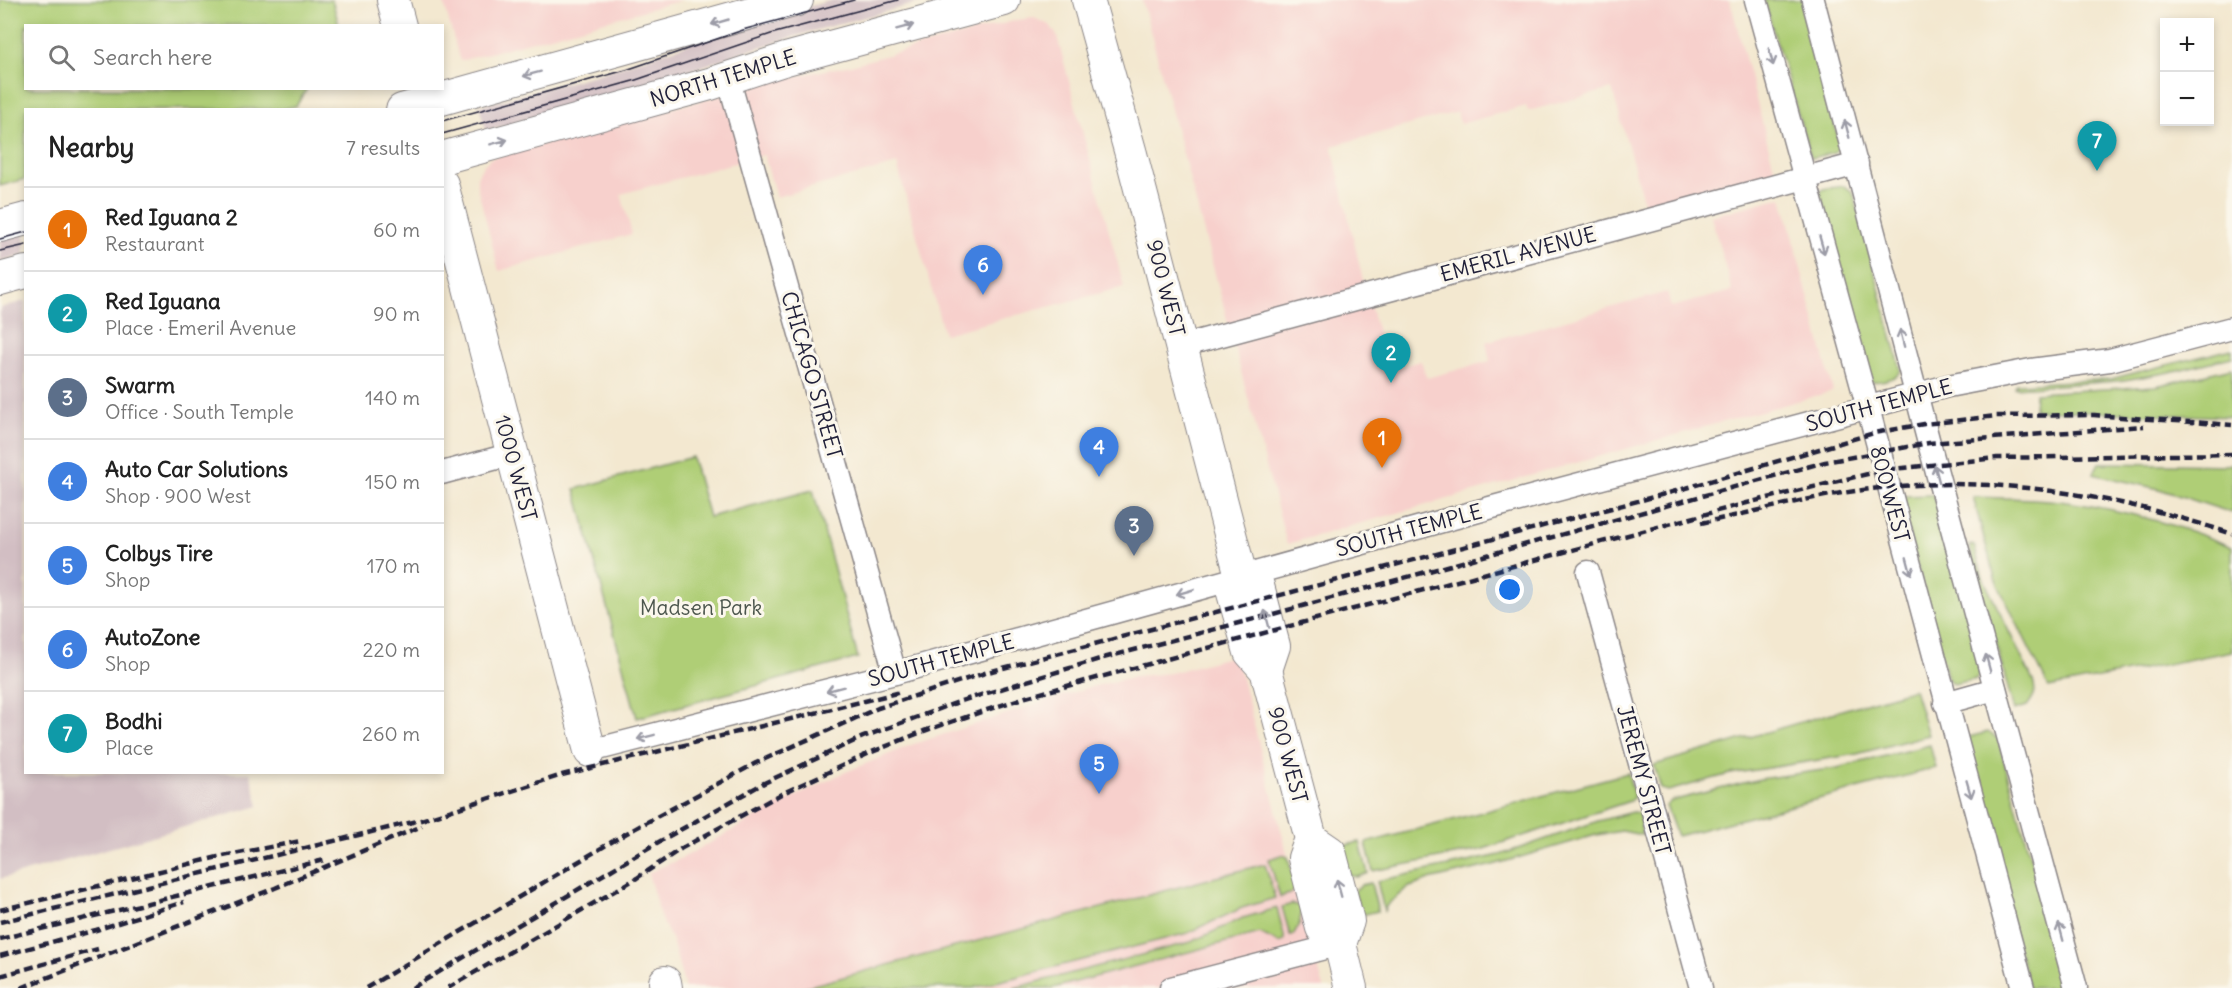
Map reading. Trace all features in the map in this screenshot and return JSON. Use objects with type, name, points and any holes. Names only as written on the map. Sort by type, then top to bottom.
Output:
[{"type":"main road","points":[[393,0],[399,24]]},
{"type":"main road","points":[[416,103],[797,0]]},
{"type":"main road","name":"NORTH TEMPLE","points":[[444,157],[660,99],[817,50],[1004,0]]},
{"type":"main road","name":"900 WEST","points":[[1088,0],[1131,154],[1241,576],[1258,586],[1274,646],[1266,670],[1311,839],[1330,852],[1348,921],[1340,944],[1351,988]]},
{"type":"main road","name":"1000 WEST","points":[[444,192],[590,751]]},
{"type":"main road","points":[[0,226],[24,220]]},
{"type":"main road","points":[[0,279],[24,273]]},
{"type":"street","name":"800 WEST","points":[[1756,0],[2023,988]]},
{"type":"street","points":[[1813,0],[1916,394],[2076,988]]},
{"type":"street","name":"CHICAGO STREET","points":[[728,77],[895,673]]},
{"type":"street","name":"EMERIL AVENUE","points":[[1181,346],[1857,164]]},
{"type":"street","name":"SOUTH TEMPLE","points":[[590,751],[895,673],[1241,576],[1916,394],[1985,378],[2110,360],[2232,328]]},
{"type":"street","points":[[444,472],[512,454]]},
{"type":"street","name":"JEREMY STREET","points":[[1588,572],[1701,988]]},
{"type":"street","points":[[1945,703],[1995,689]]},
{"type":"street","points":[[1171,988],[1340,944]]},
{"type":"shaded area","points":[[443,0],[682,0],[460,61]]},
{"type":"shaded area","points":[[833,0],[929,0],[813,31],[733,55],[682,74],[486,131],[479,106],[595,75],[686,45],[716,31]]},
{"type":"shaded area","points":[[1142,0],[1730,0],[1776,175],[1646,210],[1612,89],[1528,111],[1526,106],[1460,124],[1457,112],[1332,146],[1364,285],[1389,369],[1421,361],[1427,378],[1490,361],[1486,342],[1667,292],[1671,307],[1732,291],[1711,216],[1782,197],[1833,391],[1287,544]]},
{"type":"shaded area","points":[[1034,18],[1050,25],[1057,36],[1124,287],[944,334],[897,164],[776,197],[764,155],[621,194],[632,234],[499,271],[477,186],[477,177],[491,158],[777,80],[851,65],[1017,20]]},
{"type":"shaded area","points":[[24,228],[24,254],[0,261],[0,235]]},
{"type":"shaded area","points":[[24,301],[24,774],[250,774],[259,806],[0,879],[0,308]]},
{"type":"shaded area","points":[[1236,655],[1324,988],[685,988],[672,940],[661,919],[648,873],[684,857],[843,773],[914,744],[1087,688],[1137,676],[1171,673]]},
{"type":"green space","points":[[0,0],[332,0],[339,24],[24,24],[24,90],[306,90],[296,106],[287,108],[24,108],[24,179],[0,186]]},
{"type":"green space","points":[[1764,0],[1803,0],[1840,145],[1835,153],[1811,158]]},
{"type":"green space","points":[[1844,186],[1853,192],[1901,370],[1896,376],[1883,381],[1870,381],[1820,193],[1823,189]]},
{"type":"green space","points":[[2232,349],[2232,357],[2166,373],[2118,381],[2015,388],[2017,384],[2110,379]]},
{"type":"green space","points":[[2232,368],[2232,417],[2034,410],[2035,393],[2156,386]]},
{"type":"green space","name":"Madsen Park","points":[[692,457],[709,517],[813,490],[858,658],[637,718],[575,489]]},
{"type":"green space","points":[[2099,463],[2232,465],[2232,513],[2159,489],[2093,474]]},
{"type":"green space","points":[[1933,495],[1982,670],[1977,679],[1953,684],[1948,679],[1900,502],[1904,496]]},
{"type":"green space","points":[[1973,497],[2049,500],[2104,508],[2169,524],[2232,547],[2232,651],[2049,688],[1995,579]]},
{"type":"green space","points":[[1969,545],[1974,545],[1983,578],[2033,681],[2034,694],[2027,706],[2014,710]]},
{"type":"green space","points":[[1914,689],[1928,735],[1857,754],[1730,774],[1668,791],[1661,789],[1654,765]]},
{"type":"green space","points":[[1988,732],[1998,739],[2066,988],[2029,988],[1964,746],[1969,737]]},
{"type":"green space","points":[[1930,745],[1936,768],[1677,836],[1666,806],[1671,801],[1760,779],[1837,768]]},
{"type":"green space","points":[[1628,773],[1634,797],[1630,801],[1480,850],[1373,871],[1366,843]]},
{"type":"green space","points":[[1632,812],[1639,813],[1642,835],[1622,831],[1596,835],[1493,865],[1429,880],[1407,888],[1387,905],[1384,911],[1377,881],[1500,855],[1598,821]]},
{"type":"green space","points":[[1360,842],[1368,873],[1357,877],[1348,875],[1342,849],[1346,845]]},
{"type":"green space","points":[[1282,855],[1288,857],[1296,888],[1290,894],[1280,897],[1269,859]]},
{"type":"green space","points":[[1265,864],[1275,898],[1242,908],[1188,933],[973,988],[802,988]]},
{"type":"green space","points":[[1371,883],[1378,911],[1361,915],[1354,891],[1361,885]]},
{"type":"green space","points":[[1292,904],[1301,906],[1301,914],[1297,928],[1293,935],[1290,935],[1282,907]]},
{"type":"green space","points":[[1277,908],[1284,935],[1284,941],[1279,943],[1260,933],[1053,988],[1014,988],[1191,942],[1243,918]]},
{"type":"tram line","points":[[444,120],[626,70],[746,29],[854,0]]},
{"type":"tram line","points":[[444,133],[633,81],[771,34],[898,0]]},
{"type":"tram line","points":[[0,239],[24,233]]},
{"type":"tram line","points":[[0,251],[24,245]]},
{"type":"railway","points":[[366,988],[625,834],[756,763],[878,708],[988,672],[1676,491],[1874,433],[1924,424],[1996,416],[2094,415],[2232,425]]},
{"type":"railway","points":[[412,988],[655,844],[764,783],[863,737],[961,701],[1103,658],[1266,616],[1825,462],[1929,443],[2144,426]]},
{"type":"railway","points":[[448,988],[637,878],[682,848],[783,793],[924,731],[1026,697],[1747,503],[1884,470],[1997,458],[2232,454]]},
{"type":"railway","points":[[1701,523],[1842,493],[1909,485],[1956,484],[2003,486],[2096,498],[2188,520],[2232,534]]},
{"type":"railway","points":[[0,922],[421,820],[562,775],[901,692]]},
{"type":"railway","points":[[21,988],[275,888],[422,826]]},
{"type":"railway","points":[[0,910],[218,857],[301,841]]},
{"type":"railway","points":[[0,939],[324,860]]},
{"type":"railway","points":[[0,956],[96,930],[184,902]]},
{"type":"railway","points":[[0,976],[98,949]]},
{"type":"place","name":"Bodhi","points":[[2097,171]]},
{"type":"place","name":"AutoZone","points":[[983,295]]},
{"type":"place","name":"Red Iguana","points":[[1391,383]]},
{"type":"place","name":"Red Iguana 2","points":[[1382,468]]},
{"type":"place","name":"Auto Car Solutions","points":[[1099,477]]},
{"type":"place","name":"Swarm","points":[[1134,556]]},
{"type":"place","name":"Colbys Tire","points":[[1099,794]]}]
